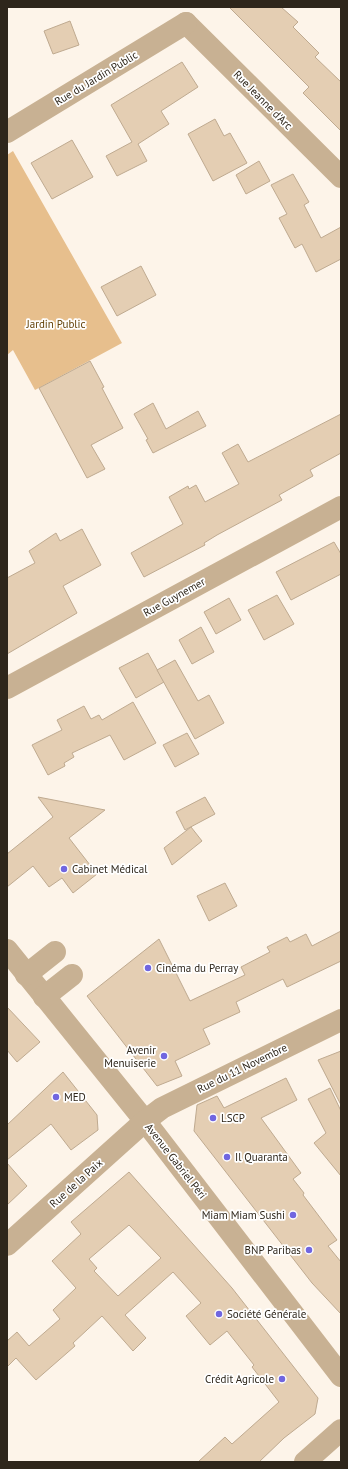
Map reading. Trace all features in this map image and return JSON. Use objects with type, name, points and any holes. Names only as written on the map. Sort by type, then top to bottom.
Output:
[{"type":"street","name":"Rue du Jardin Public","points":[[7,132],[185,15]]},
{"type":"street","name":"Rue Jeanne d'Arc","points":[[185,15],[341,177]]},
{"type":"street","name":"Rue Guynemer","points":[[7,688],[341,507]]},
{"type":"street","name":"Avenue Gabriel Péri","points":[[7,950],[145,1121],[341,1376]]},
{"type":"street","points":[[26,975],[54,952]]},
{"type":"street","points":[[44,997],[72,975]]},
{"type":"street","name":"Rue du 11 Novembre","points":[[145,1121],[162,1108],[341,1020]]},
{"type":"street","name":"Rue de la Paix","points":[[7,1245],[145,1121]]},
{"type":"street","points":[[305,1462],[341,1430]]},
{"type":"green space","name":"Jardin Public","points":[[13,151],[122,343],[35,390],[13,350],[7,355],[7,155]]},
{"type":"building","points":[[229,7],[281,7],[298,22],[293,27],[319,53],[315,57],[341,82],[341,131],[303,93],[309,87]]},
{"type":"building","points":[[70,21],[79,45],[53,54],[44,31]]},
{"type":"building","points":[[182,62],[198,87],[161,111],[169,124],[138,144],[147,161],[117,176],[106,156],[132,142],[111,105]]},
{"type":"building","points":[[215,119],[224,136],[230,133],[247,163],[213,181],[188,134]]},
{"type":"building","points":[[72,140],[93,177],[52,199],[31,163]]},
{"type":"building","points":[[259,161],[270,181],[246,194],[236,175]]},
{"type":"building","points":[[293,174],[309,202],[304,205],[321,238],[341,227],[341,259],[316,272],[302,244],[295,248],[279,218],[287,214],[271,185]]},
{"type":"building","points":[[141,266],[156,295],[117,316],[101,287]]},
{"type":"building","points":[[90,361],[123,428],[91,445],[105,469],[87,478],[39,388]]},
{"type":"building","points":[[153,403],[166,429],[198,411],[206,426],[153,453],[146,440],[148,439],[134,414]]},
{"type":"building","points":[[341,414],[341,453],[310,470],[313,476],[279,495],[282,500],[217,535],[204,543],[205,545],[144,577],[131,553],[183,524],[169,497],[188,486],[189,489],[196,485],[205,502],[239,484],[222,453],[238,444],[248,462]]},
{"type":"building","points":[[82,529],[101,565],[63,586],[77,613],[7,654],[7,578],[35,563],[29,551],[56,533],[60,541]]},
{"type":"building","points":[[334,542],[341,554],[341,574],[291,600],[276,572]]},
{"type":"building","points":[[277,595],[294,624],[264,640],[248,610]]},
{"type":"building","points":[[229,598],[241,620],[216,634],[204,612]]},
{"type":"building","points":[[201,627],[214,652],[192,664],[179,640]]},
{"type":"building","points":[[148,653],[164,682],[136,698],[119,668]]},
{"type":"building","points":[[175,660],[198,701],[209,695],[224,723],[195,739],[157,670]]},
{"type":"building","points":[[133,702],[156,743],[124,760],[110,735],[72,753],[74,757],[64,763],[65,766],[48,775],[32,745],[62,730],[57,720],[84,706],[91,719],[99,715],[102,720]]},
{"type":"building","points":[[187,733],[199,754],[175,767],[163,745]]},
{"type":"building","points":[[38,797],[105,810],[69,838],[97,874],[73,893],[62,878],[49,887],[33,866],[7,887],[7,854],[53,817]]},
{"type":"building","points":[[205,797],[215,814],[185,830],[176,812]]},
{"type":"building","points":[[191,827],[202,841],[172,865],[164,848]]},
{"type":"building","points":[[225,883],[237,906],[209,921],[197,896]]},
{"type":"building","points":[[341,931],[341,961],[287,987],[283,979],[236,1002],[240,1012],[203,1029],[210,1044],[175,1061],[182,1076],[157,1086],[87,996],[159,939],[190,1001],[245,975],[241,967],[270,952],[267,947],[287,937],[290,942],[306,934],[312,946]]},
{"type":"building","points":[[7,1007],[40,1042],[17,1062],[7,1050]]},
{"type":"building","points":[[341,1051],[341,1105],[318,1060]]},
{"type":"building","points":[[63,1072],[97,1115],[98,1130],[71,1150],[51,1124],[7,1160],[7,1125]]},
{"type":"building","points":[[286,1078],[297,1100],[261,1118],[301,1173],[293,1179],[304,1193],[303,1195],[337,1240],[328,1246],[341,1262],[341,1314],[312,1283],[194,1131],[197,1105],[217,1096],[224,1108]]},
{"type":"building","points":[[330,1088],[341,1111],[341,1176],[314,1143],[326,1133],[308,1099]]},
{"type":"building","points":[[7,1163],[27,1186],[7,1205]]},
{"type":"building","points":[[129,1172],[232,1288],[318,1398],[315,1414],[284,1438],[259,1462],[198,1462],[225,1437],[232,1444],[279,1402],[252,1367],[254,1365],[227,1331],[210,1345],[186,1316],[201,1303],[173,1272],[125,1315],[146,1338],[133,1351],[102,1316],[73,1343],[75,1346],[36,1380],[16,1358],[7,1367],[7,1341],[17,1332],[29,1346],[60,1319],[53,1310],[76,1288],[52,1261],[81,1234],[71,1222]],"holes":[[[129,1225],[161,1258],[118,1296],[94,1271],[97,1268],[89,1259]]]},
{"type":"place","name":"Cabinet Médical","points":[[64,869]]},
{"type":"place","name":"Cinéma du Perray","points":[[148,968]]},
{"type":"place","name":"Avenir Menuiserie","points":[[164,1056]]},
{"type":"place","name":"MED","points":[[56,1097]]},
{"type":"place","name":"LSCP","points":[[213,1118]]},
{"type":"place","name":"Il Quaranta","points":[[227,1157]]},
{"type":"place","name":"Miam Miam Sushi","points":[[293,1215]]},
{"type":"place","name":"BNP Paribas","points":[[309,1250]]},
{"type":"place","name":"Société Générale","points":[[219,1314]]},
{"type":"place","name":"Crédit Agricole","points":[[282,1379]]}]
